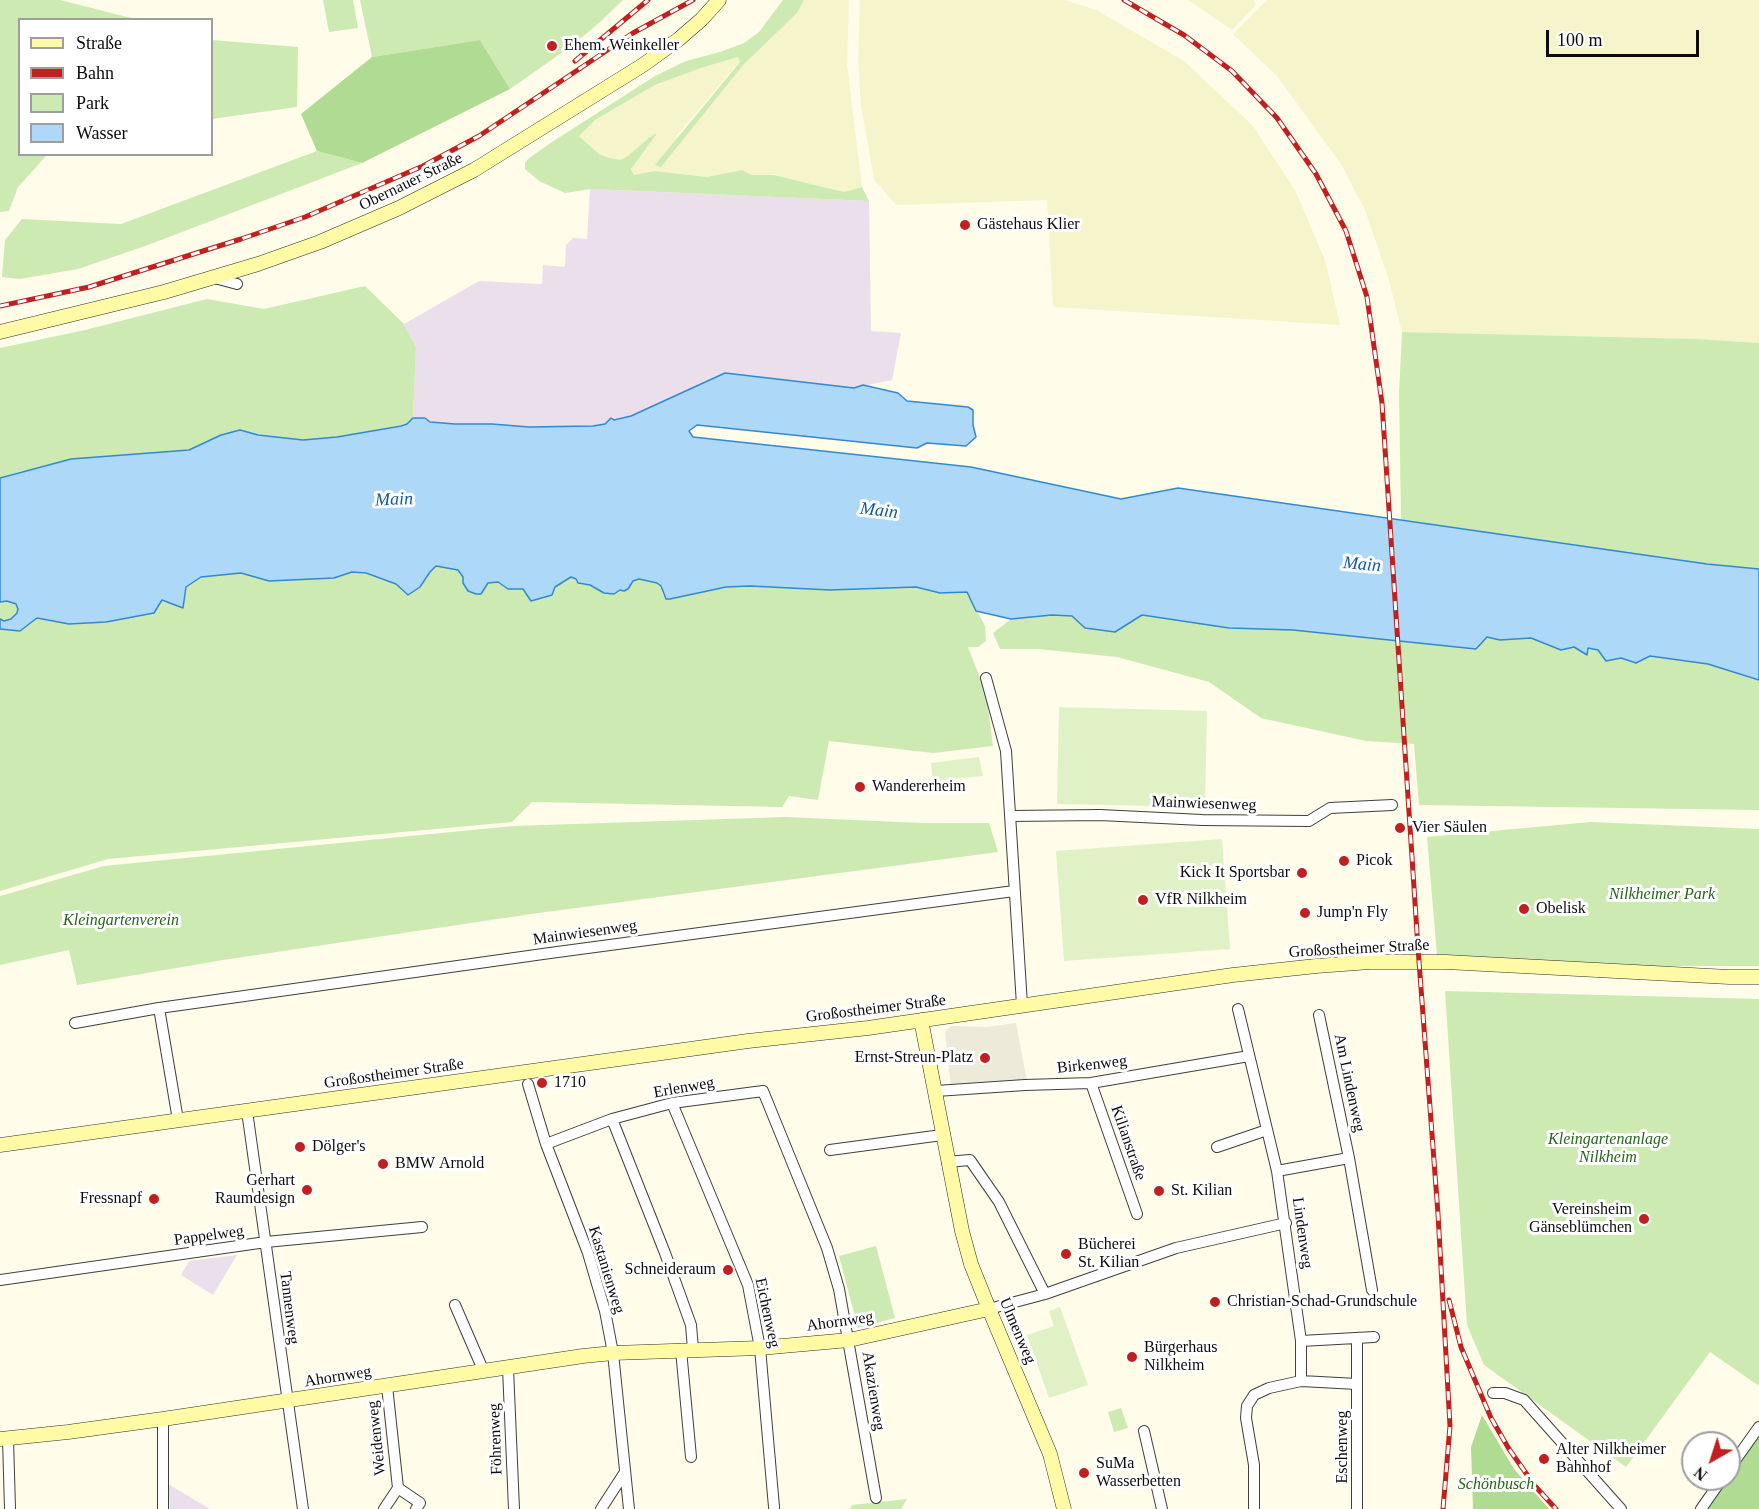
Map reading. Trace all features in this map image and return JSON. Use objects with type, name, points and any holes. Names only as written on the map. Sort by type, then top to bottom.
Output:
[{"type":"main road","name":"Obernauer Straße","points":[[0,332],[107,307],[258,264],[320,242],[450,183],[612,85],[679,39],[719,0]]},
{"type":"main road","name":"Großostheimer Straße","points":[[0,1145],[668,1052],[921,1020],[1233,975],[1370,962],[1446,962],[1759,977]]},
{"type":"main road","name":"Ulmenweg","points":[[921,1020],[936,1091],[942,1135],[971,1264],[1050,1454],[1064,1509]]},
{"type":"main road","name":"Ahornweg","points":[[4,1439],[163,1419],[613,1353],[760,1348],[849,1340],[989,1309]]},
{"type":"street","points":[[211,277],[237,284]]},
{"type":"street","points":[[986,678],[1006,751],[1022,1005]]},
{"type":"street","name":"Mainwiesenweg","points":[[1011,816],[1100,815],[1202,820],[1309,821],[1329,808],[1392,805]]},
{"type":"street","name":"Mainwiesenweg","points":[[75,1023],[159,1008],[550,953],[1014,891]]},
{"type":"street","points":[[159,1008],[178,1120]]},
{"type":"street","name":"Lindenweg","points":[[1238,1009],[1277,1171],[1286,1223],[1301,1341],[1301,1381]]},
{"type":"street","name":"Am Lindenweg","points":[[1319,1015],[1349,1158],[1372,1290]]},
{"type":"street","name":"Birkenweg","points":[[936,1091],[1091,1083],[1249,1056]]},
{"type":"street","name":"Kilianstraße","points":[[1091,1083],[1137,1214]]},
{"type":"street","name":"Kastanienweg","points":[[528,1084],[546,1144],[588,1253],[604,1311],[613,1353],[629,1509]]},
{"type":"street","name":"Erlenweg","points":[[546,1144],[612,1119],[672,1103],[763,1091],[790,1155]]},
{"type":"street","name":"Eichenweg","points":[[672,1103],[748,1285],[760,1348],[774,1507]]},
{"type":"street","name":"Tannenweg","points":[[247,1111],[303,1509]]},
{"type":"street","points":[[612,1119],[691,1325],[687,1350],[691,1457]]},
{"type":"street","points":[[1217,1147],[1267,1130]]},
{"type":"street","points":[[830,1150],[942,1135]]},
{"type":"street","name":"Akazienweg","points":[[790,1155],[828,1248],[839,1289],[876,1498]]},
{"type":"street","name":"Am Lindenweg","points":[[1277,1171],[1349,1158]]},
{"type":"street","points":[[948,1162],[970,1160],[999,1202],[1045,1294]]},
{"type":"street","points":[[989,1309],[1045,1294],[1176,1248],[1286,1223]]},
{"type":"street","name":"Pappelweg","points":[[0,1280],[266,1242],[422,1227]]},
{"type":"street","points":[[455,1305],[484,1372]]},
{"type":"street","points":[[1301,1341],[1374,1336]]},
{"type":"street","points":[[1254,1509],[1254,1465],[1246,1418],[1248,1406],[1254,1395],[1269,1388],[1301,1381],[1358,1384],[1357,1338]]},
{"type":"street","name":"Föhrenweg","points":[[508,1368],[514,1509]]},
{"type":"street","name":"Eschenweg","points":[[1357,1509],[1358,1384]]},
{"type":"street","name":"Weidenweg","points":[[384,1509],[398,1488],[387,1386]]},
{"type":"street","points":[[1493,1393],[1505,1393],[1524,1400],[1621,1509]]},
{"type":"street","points":[[163,1419],[164,1509]]},
{"type":"street","points":[[1741,1452],[1759,1427]]},
{"type":"street","points":[[1144,1431],[1162,1509]]},
{"type":"street","points":[[4,1439],[10,1509]]},
{"type":"street","points":[[602,1509],[625,1472]]},
{"type":"street","name":"Weidenweg","points":[[398,1488],[420,1503],[416,1509]]},
{"type":"street","points":[[1701,1509],[1714,1491]]},
{"type":"shaded area","points":[[590,189],[869,201],[871,331],[901,333],[892,380],[854,388],[725,373],[631,416],[614,420],[611,418],[605,424],[582,428],[459,424],[413,418],[416,347],[404,324],[479,281],[542,284],[543,265],[565,267],[566,245],[573,238],[587,239]]},
{"type":"shaded area","name":"Ernst-Streun-Platz","points":[[1016,1023],[1027,1081],[951,1087],[946,1030],[951,1026],[987,1027]]},
{"type":"shaded area","points":[[237,1255],[213,1295],[181,1275],[189,1261]]},
{"type":"shaded area","points":[[168,1484],[210,1509],[170,1509]]},
{"type":"green space","points":[[0,0],[60,0],[131,18],[18,18],[18,156],[46,156],[18,187],[9,211],[0,212]]},
{"type":"green space","points":[[323,0],[353,0],[358,28],[329,32]]},
{"type":"green space","points":[[360,0],[623,0],[570,47],[510,89],[480,40],[372,57]]},
{"type":"green space","points":[[783,0],[804,0],[797,13],[743,65],[661,167],[655,165],[740,62],[738,57],[655,85],[595,120],[579,136],[599,154],[621,160],[657,133],[631,169],[634,175],[654,171],[707,177],[742,170],[752,175],[774,175],[844,192],[862,187],[869,201],[591,189],[565,193],[539,181],[525,169],[528,159],[655,76],[686,61],[744,43],[759,32]]},
{"type":"green space","points":[[804,0],[849,0],[847,64],[862,187],[844,192],[774,175],[752,175],[742,170],[707,177],[654,171],[634,175],[631,169],[642,153],[621,160],[609,158],[599,154],[578,135],[595,120],[655,85],[738,57],[740,61],[673,140],[690,128],[743,65],[797,13]]},
{"type":"green space","points":[[860,0],[1064,0],[1096,10],[1184,61],[1253,126],[1295,190],[1325,260],[1340,325],[1053,307],[1047,200],[896,205],[874,179],[861,106],[858,59]]},
{"type":"green space","points":[[1188,0],[1254,0],[1256,5],[1232,30]]},
{"type":"green space","points":[[1267,0],[1759,0],[1759,343],[1697,339],[1402,332],[1388,277],[1365,210],[1341,164],[1277,76],[1233,34]]},
{"type":"green space","points":[[213,40],[298,47],[297,107],[213,119]]},
{"type":"green space","points":[[480,40],[510,89],[362,163],[317,151],[301,114],[372,57]]},
{"type":"green space","points":[[317,151],[362,163],[148,245],[78,269],[20,279],[2,277],[5,240],[22,219],[121,224]]},
{"type":"green space","points":[[365,286],[404,324],[416,347],[413,418],[407,424],[337,437],[303,440],[258,435],[240,430],[221,435],[189,450],[110,457],[18,472],[0,478],[0,348],[85,330],[207,299],[264,309]]},
{"type":"green space","points":[[1402,332],[1697,339],[1759,343],[1759,569],[1707,564],[1401,520],[1399,393]]},
{"type":"green space","points":[[436,566],[458,570],[468,591],[475,594],[481,594],[488,583],[498,582],[508,589],[523,589],[532,601],[552,595],[555,587],[571,577],[583,585],[590,585],[604,593],[614,594],[628,589],[633,581],[639,579],[657,583],[661,586],[663,595],[669,599],[726,587],[750,586],[830,590],[916,587],[940,593],[967,592],[985,626],[986,641],[978,647],[968,647],[986,693],[993,746],[933,753],[829,741],[818,800],[789,796],[782,807],[532,802],[512,822],[108,859],[0,891],[0,629],[20,631],[37,618],[69,624],[106,622],[154,613],[162,599],[201,577],[241,573],[269,581],[334,578],[352,572],[396,584],[404,593],[426,580]]},
{"type":"green space","points":[[7,601],[16,604],[18,609],[11,619],[4,621],[0,619],[0,602]]},
{"type":"green space","points":[[1052,615],[1072,616],[1085,628],[1115,632],[1142,615],[1229,628],[1293,630],[1476,649],[1487,637],[1500,640],[1531,638],[1561,650],[1574,647],[1587,654],[1587,648],[1598,650],[1606,661],[1621,658],[1636,663],[1650,656],[1708,664],[1759,680],[1759,810],[1419,805],[1414,744],[1366,741],[1261,718],[1209,682],[1117,657],[1038,649],[1000,649],[993,633],[1011,619]]},
{"type":"green space","points":[[1059,707],[1207,711],[1205,807],[1057,804]]},
{"type":"green space","points":[[979,757],[983,776],[941,780],[933,785],[931,763]]},
{"type":"green space","name":"Kleingartenverein","points":[[786,817],[922,823],[989,823],[998,852],[531,914],[223,960],[77,985],[69,950],[0,965],[0,896],[104,866],[513,826]]},
{"type":"green space","name":"Nilkheimer Park","points":[[1591,822],[1759,829],[1759,966],[1656,966],[1437,955],[1427,837]]},
{"type":"green space","name":"VfR Nilkheim","points":[[1222,839],[1230,949],[1064,961],[1056,851]]},
{"type":"green space","name":"Kleingartenanlage Nilkheim","points":[[1445,991],[1759,999],[1759,1386],[1710,1352],[1626,1467],[1484,1365],[1467,1325]]},
{"type":"green space","points":[[876,1246],[895,1318],[858,1328],[839,1256]]},
{"type":"green space","points":[[1060,1307],[1088,1385],[1049,1398],[1027,1335],[1054,1326],[1049,1311]]},
{"type":"green space","points":[[1121,1408],[1128,1428],[1114,1432],[1108,1412]]},
{"type":"green space","name":"Schönbusch","points":[[1482,1415],[1514,1469],[1549,1509],[1473,1509],[1471,1447]]},
{"type":"green space","points":[[1759,1431],[1759,1509],[1705,1509],[1718,1491],[1741,1491],[1741,1457]]},
{"type":"green space","points":[[907,1499],[901,1509],[850,1509],[852,1505]]},
{"type":"water","name":"Main","points":[[725,373],[854,388],[863,385],[898,393],[907,401],[968,407],[973,410],[976,437],[966,446],[927,443],[917,448],[697,425],[689,431],[693,437],[971,467],[1121,499],[1178,488],[1707,564],[1759,569],[1759,680],[1708,664],[1650,656],[1636,663],[1621,658],[1606,661],[1598,650],[1588,648],[1587,655],[1574,647],[1561,650],[1531,638],[1500,640],[1487,637],[1476,649],[1293,630],[1229,628],[1142,615],[1115,632],[1085,628],[1072,616],[1052,615],[1011,619],[976,611],[967,592],[940,593],[916,587],[830,590],[726,587],[666,599],[661,586],[657,583],[639,579],[633,581],[628,589],[614,594],[604,593],[590,585],[578,583],[571,577],[555,587],[552,595],[531,601],[523,589],[508,589],[498,582],[488,583],[481,594],[476,594],[468,591],[458,570],[436,566],[420,587],[408,595],[396,584],[366,573],[352,572],[334,578],[269,581],[241,573],[201,577],[186,587],[183,608],[162,600],[154,613],[106,622],[69,624],[37,618],[20,631],[0,629],[0,619],[4,621],[11,619],[18,609],[16,604],[7,601],[0,602],[0,478],[71,459],[189,450],[221,435],[240,430],[258,435],[303,440],[337,437],[401,426],[413,418],[455,424],[529,427],[593,426],[605,424],[611,418],[614,420],[631,416]]},
{"type":"railway","points":[[575,61],[648,0]]},
{"type":"railway","points":[[0,306],[89,287],[241,239],[305,217],[423,166],[479,136],[633,33],[693,0]]},
{"type":"railway","points":[[1124,0],[1184,35],[1232,71],[1277,118],[1316,174],[1346,231],[1367,297],[1382,403],[1438,1214],[1450,1426],[1443,1509]]},
{"type":"railway","points":[[1449,1300],[1461,1347],[1491,1418],[1535,1486],[1556,1509]]},
{"type":"place","name":"Ehem. Weinkeller","points":[[552,46]]},
{"type":"place","name":"Gästehaus Klier","points":[[965,225]]},
{"type":"place","name":"Wandererheim","points":[[860,787]]},
{"type":"place","name":"Vier Säulen","points":[[1400,828]]},
{"type":"place","name":"Picok","points":[[1344,861]]},
{"type":"place","name":"Kick It Sportsbar","points":[[1302,873]]},
{"type":"place","name":"VfR Nilkheim","points":[[1143,900]]},
{"type":"place","name":"Obelisk","points":[[1524,909]]},
{"type":"place","name":"Jump'n Fly","points":[[1305,913]]},
{"type":"place","name":"Ernst-Streun-Platz","points":[[985,1058]]},
{"type":"place","name":"1710","points":[[542,1083]]},
{"type":"place","name":"Dölger's","points":[[300,1147]]},
{"type":"place","name":"BMW Arnold","points":[[383,1164]]},
{"type":"place","name":"Gerhart Raumdesign","points":[[307,1190]]},
{"type":"place","name":"St. Kilian","points":[[1159,1191]]},
{"type":"place","name":"Fressnapf","points":[[154,1199]]},
{"type":"place","name":"Vereinsheim Gänseblümchen","points":[[1644,1219]]},
{"type":"place","name":"Bücherei St. Kilian","points":[[1066,1254]]},
{"type":"place","name":"Schneideraum","points":[[728,1270]]},
{"type":"place","name":"Christian-Schad-Grundschule","points":[[1215,1302]]},
{"type":"place","name":"Bürgerhaus Nilkheim","points":[[1132,1357]]},
{"type":"place","name":"Alter Nilkheimer Bahnhof","points":[[1544,1459]]},
{"type":"place","name":"SuMa Wasserbetten","points":[[1084,1473]]}]
